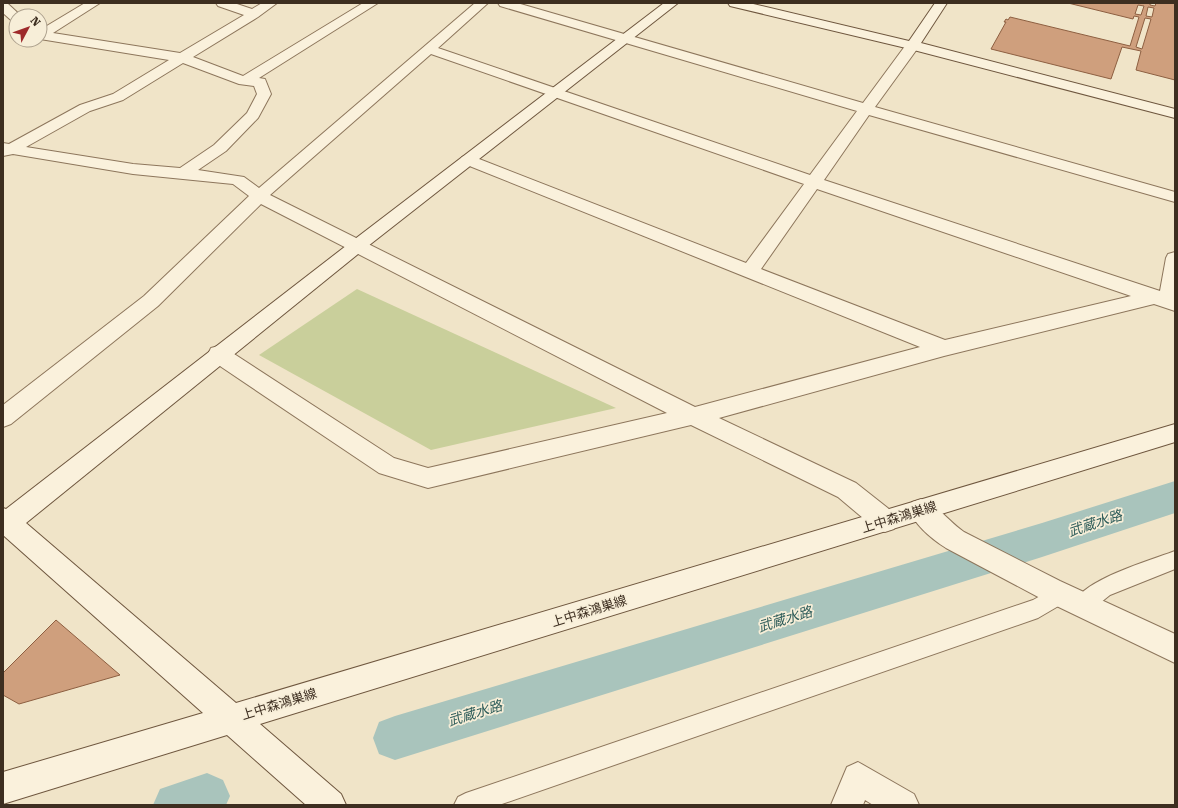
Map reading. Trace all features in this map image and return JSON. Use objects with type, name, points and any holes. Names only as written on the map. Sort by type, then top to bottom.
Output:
[{"type":"street","points":[[48,29],[94,3]]},
{"type":"street","points":[[222,3],[254,14]]},
{"type":"street","points":[[6,151],[85,108],[118,97],[271,3]]},
{"type":"street","points":[[244,81],[372,3]]},
{"type":"street","points":[[3,418],[151,301],[259,196],[430,50],[482,3]]},
{"type":"street","points":[[504,3],[866,109],[1175,197]]},
{"type":"street","points":[[330,805],[5,521],[356,246],[672,3]]},
{"type":"street","points":[[734,3],[798,20],[840,27],[913,45],[1175,114]]},
{"type":"street","points":[[750,271],[913,45],[941,3]]},
{"type":"street","points":[[48,35],[183,58],[244,81],[260,82],[264,94],[253,115],[220,148],[183,172]]},
{"type":"street","points":[[430,50],[1166,301]]},
{"type":"street","points":[[6,151],[133,169],[183,172],[238,180],[259,196],[356,246],[693,416],[847,490],[885,521]]},
{"type":"street","points":[[468,160],[944,348]]},
{"type":"street","points":[[1166,301],[1175,258]]},
{"type":"street","points":[[218,354],[387,466],[428,478],[693,416],[944,348],[1166,301]]},
{"type":"street","name":"上中森鴻巣線","points":[[3,788],[1175,433]]},
{"type":"street","points":[[921,510],[943,532],[955,540],[1065,596],[1175,649]]},
{"type":"street","points":[[848,805],[858,778],[903,805]]},
{"type":"lane","points":[[466,805],[1038,608],[1065,596],[1102,588],[1175,560]]},
{"type":"green space","points":[[357,289],[616,408],[431,450],[259,355]]},
{"type":"building","points":[[1068,3],[1150,3],[1150,5],[1155,6],[1156,3],[1175,3],[1175,80],[1136,70],[1141,51],[1122,47],[1111,79],[991,49],[1006,22],[1004,22],[1010,17],[1130,46],[1139,17],[1134,16],[1133,19]],"holes":[[[1138,5],[1144,6],[1141,15],[1135,14]],[[1148,7],[1154,8],[1152,17],[1146,16]],[[1145,18],[1151,19],[1142,49],[1136,47]]]},
{"type":"building","points":[[56,620],[120,675],[19,704],[3,695],[3,673]]},
{"type":"waterway","name":"武蔵水路","points":[[395,738],[1042,540],[1175,497]]},
{"type":"waterway","name":"武蔵水路","points":[[176,805],[207,796]]}]
